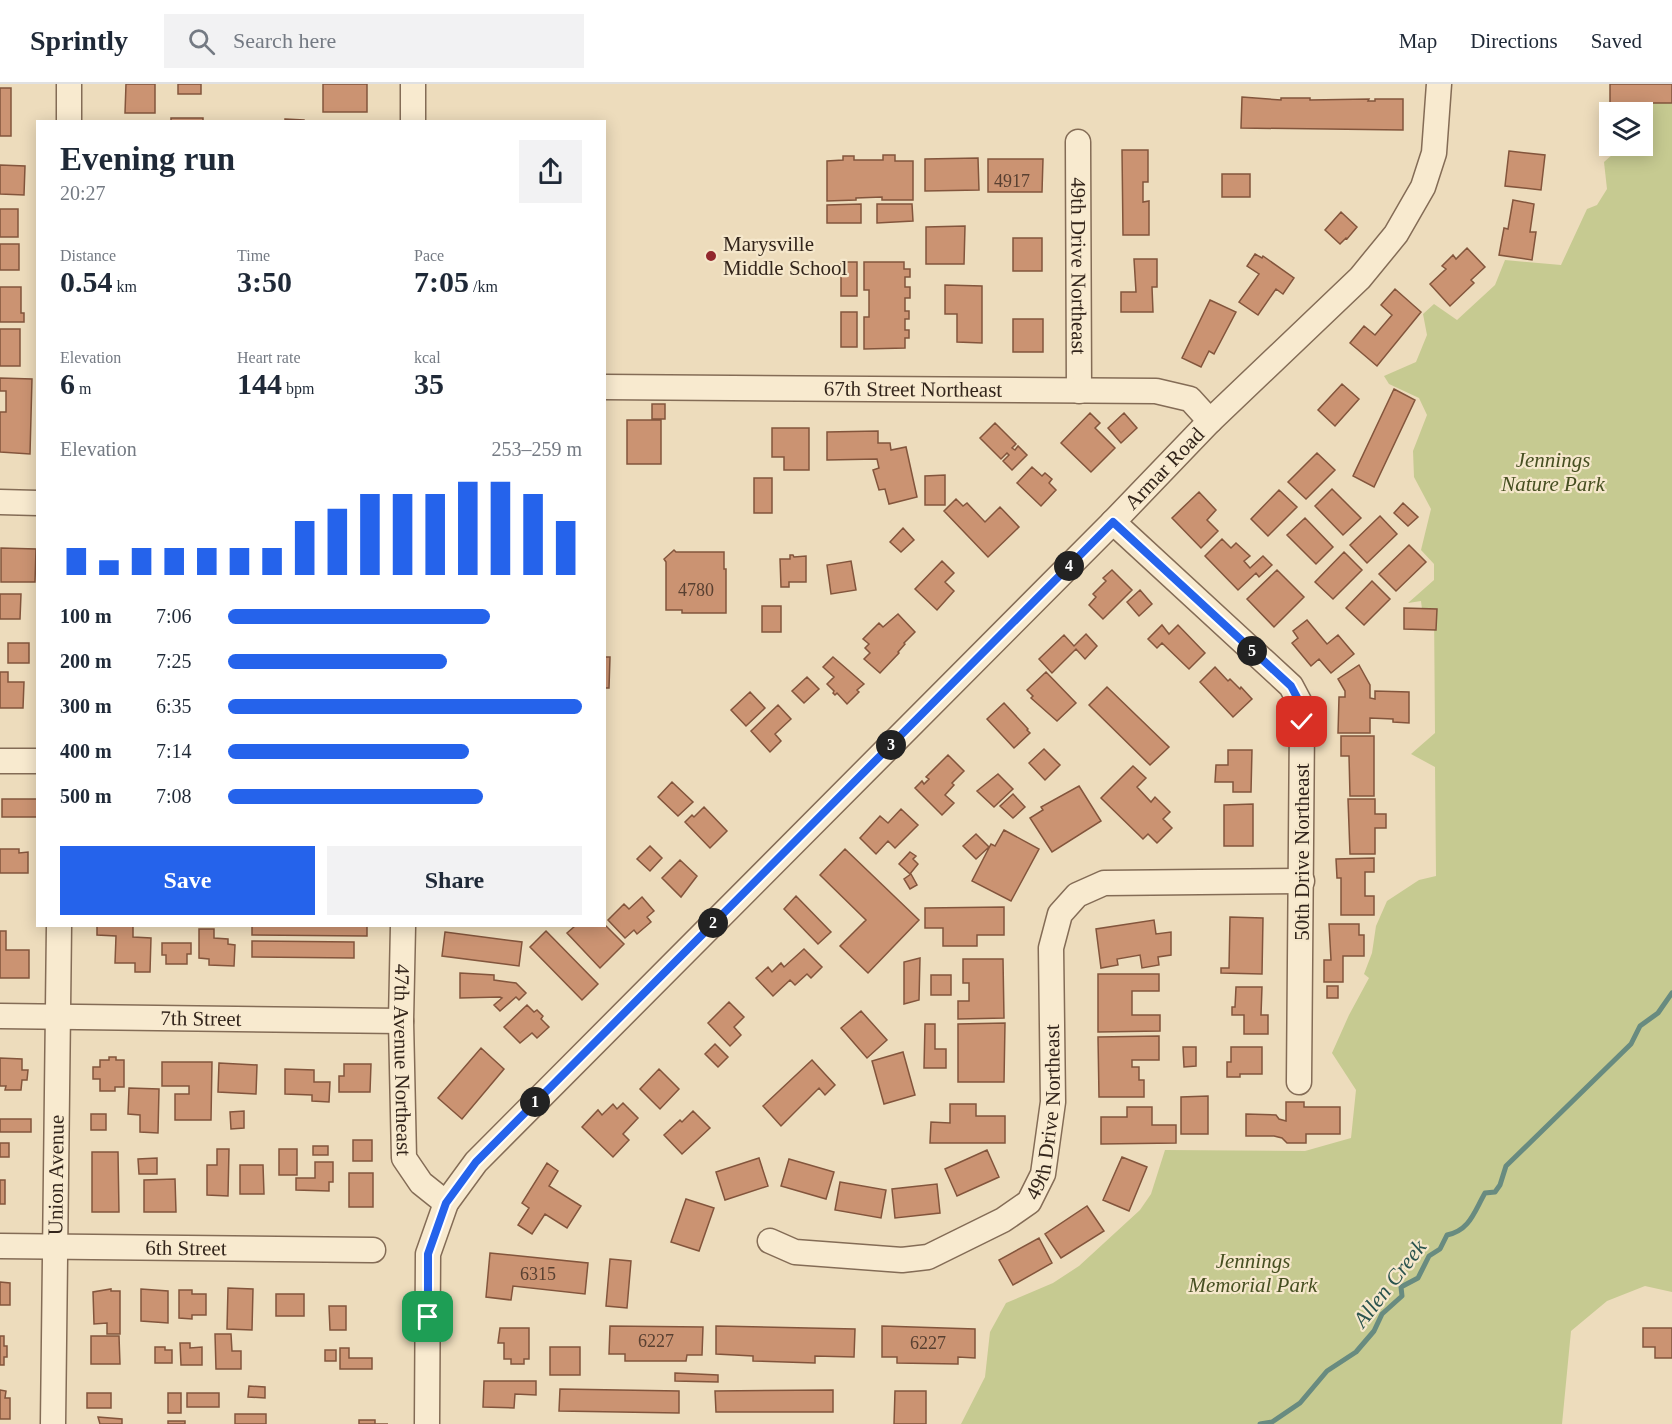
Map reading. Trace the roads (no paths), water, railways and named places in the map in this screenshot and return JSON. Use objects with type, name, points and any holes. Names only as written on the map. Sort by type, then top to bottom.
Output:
[{"type":"street","points":[[69,84],[69,120]]},
{"type":"street","points":[[413,84],[413,120]]},
{"type":"street","name":"Armar Road","points":[[446,1203],[476,1162],[1113,522],[1210,421],[1360,278],[1396,234],[1423,187],[1434,153],[1439,84]]},
{"type":"street","name":"49th Drive Northeast","points":[[1078,142],[1079,391]]},
{"type":"street","name":"67th Street Northeast","points":[[606,387],[1156,391],[1190,399],[1210,421]]},
{"type":"street","points":[[0,502],[36,503]]},
{"type":"street","name":"50th Drive Northeast","points":[[1113,522],[1291,686],[1300,703],[1302,881],[1299,1082]]},
{"type":"street","points":[[0,761],[36,761]]},
{"type":"street","name":"49th Drive Northeast","points":[[770,1240],[795,1252],[902,1260],[928,1257],[1003,1220],[1029,1202],[1043,1174],[1053,1102],[1051,948],[1060,914],[1077,895],[1104,883],[1302,881]]},
{"type":"street","name":"Union Avenue","points":[[53,1424],[59,927]]},
{"type":"street","name":"47th Avenue Northeast","points":[[403,927],[401,1021],[404,1158],[421,1183],[446,1203]]},
{"type":"street","name":"7th Street","points":[[0,1016],[401,1021]]},
{"type":"street","points":[[427,1424],[428,1254],[446,1203]]},
{"type":"street","name":"6th Street","points":[[0,1246],[373,1250]]},
{"type":"waterway","name":"Allen Creek","points":[[1260,1424],[1272,1422],[1300,1403],[1327,1371],[1356,1352],[1374,1331],[1382,1314],[1402,1296],[1401,1287],[1418,1278],[1429,1256],[1440,1249],[1447,1235],[1455,1233],[1466,1225],[1485,1193],[1495,1192],[1500,1185],[1506,1166],[1631,1044],[1640,1026],[1658,1013],[1672,993]]},
{"type":"place","name":"Marysville Middle School","points":[[711,256]]},
{"type":"park label","name":"Jennings Nature Park","points":[[1553,472]]},
{"type":"park label","name":"Jennings Memorial Park","points":[[1253,1273]]}]
